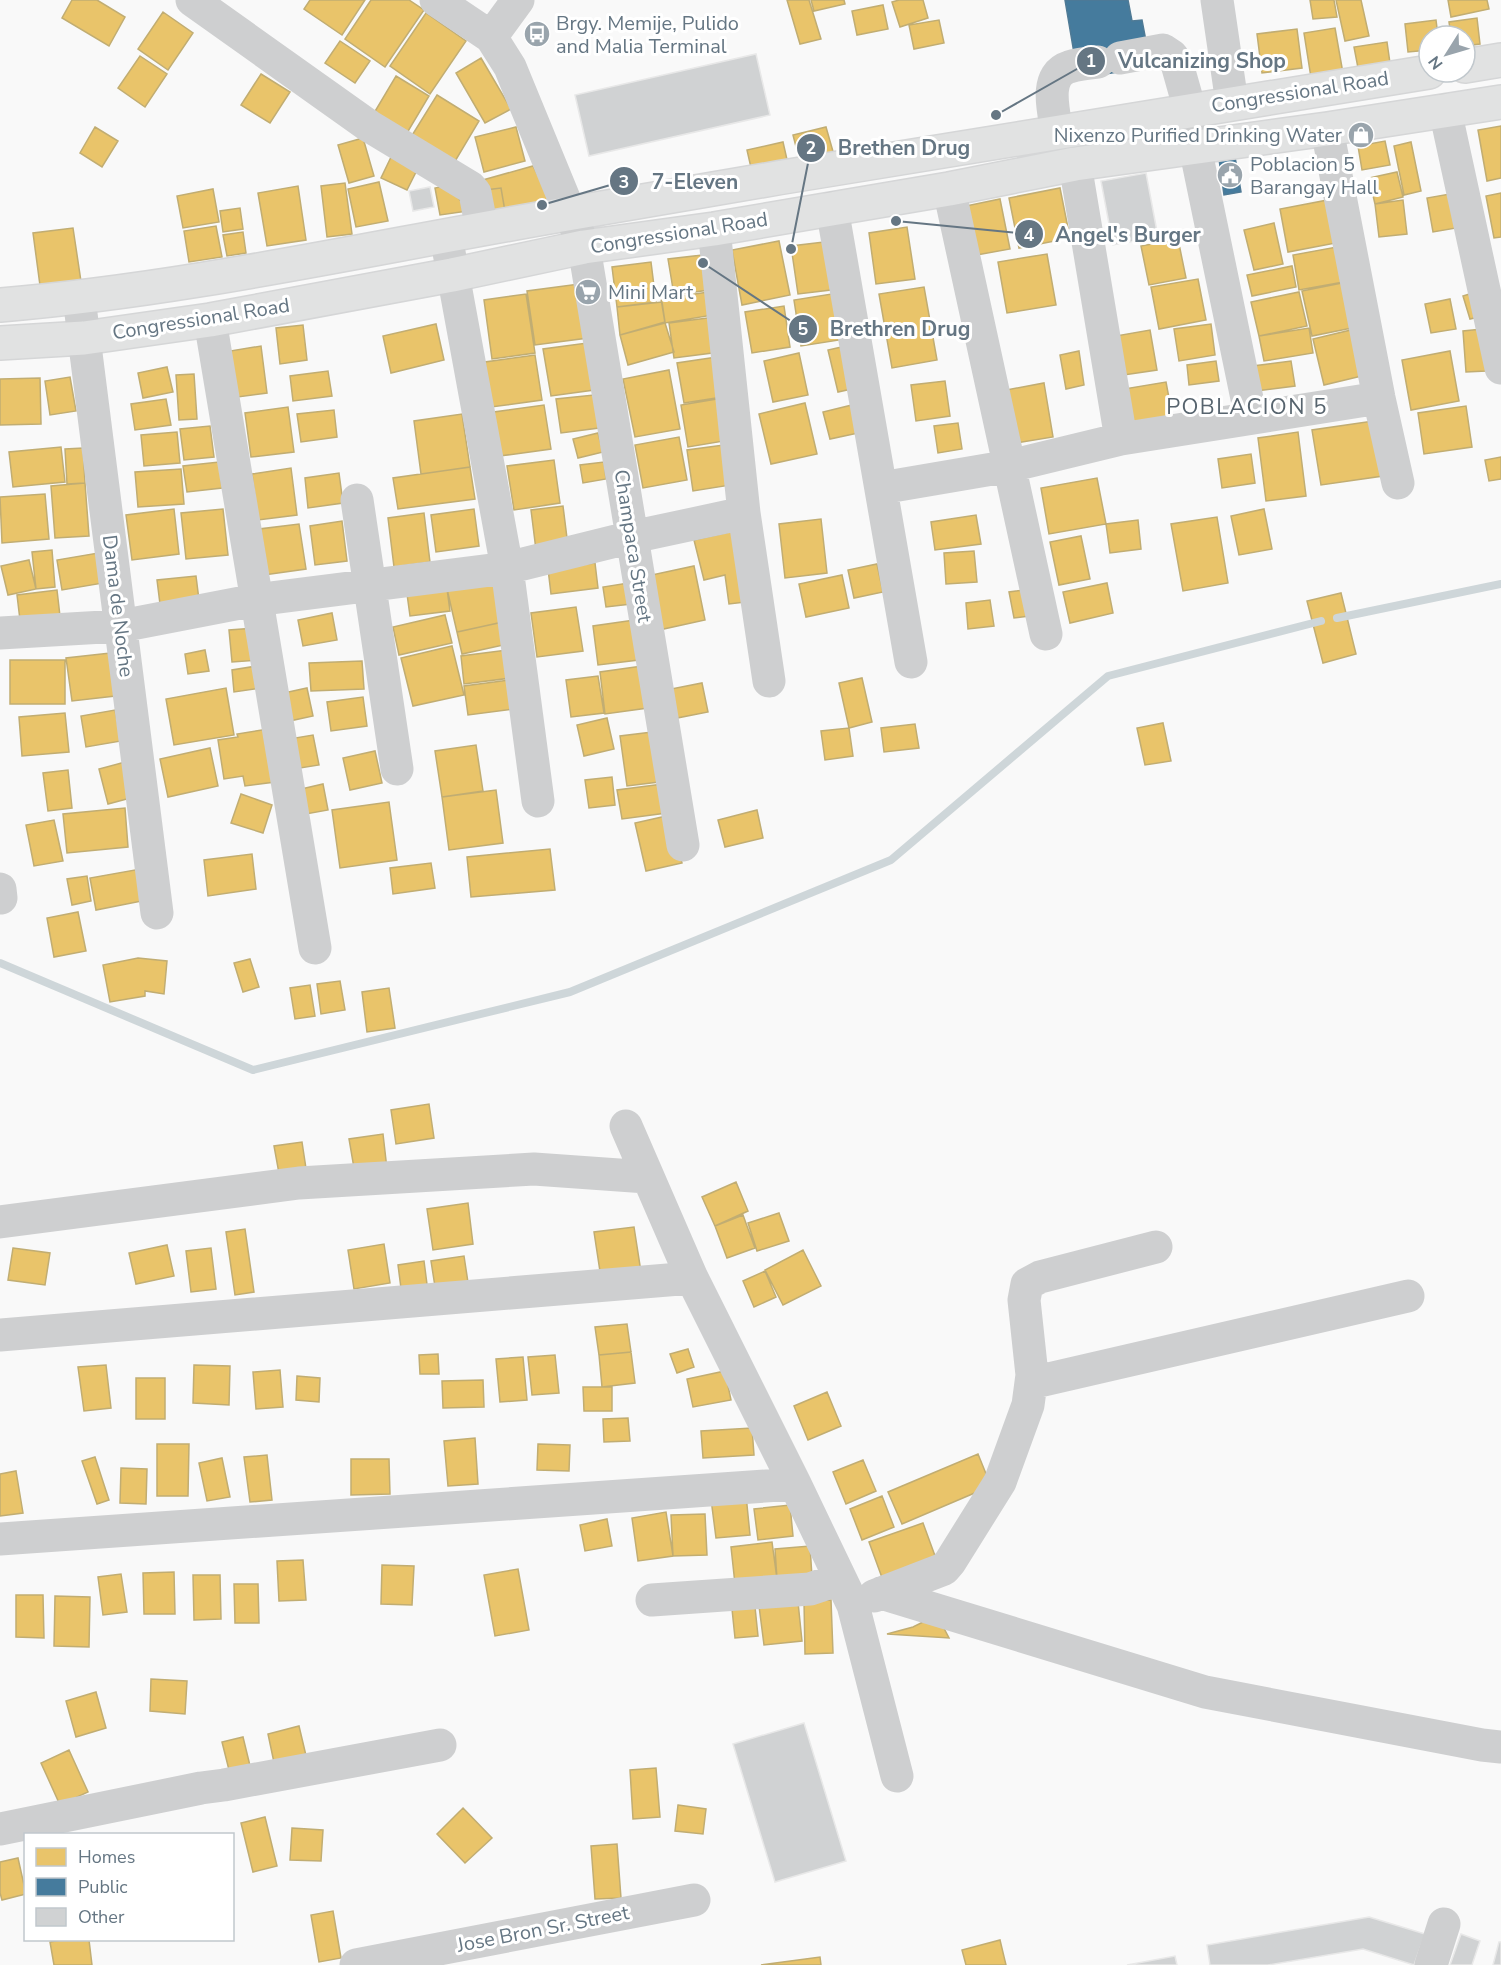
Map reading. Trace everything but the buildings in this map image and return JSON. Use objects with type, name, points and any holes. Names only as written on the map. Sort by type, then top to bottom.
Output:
[{"type":"main road","points":[[1477,64],[1501,60]]},
{"type":"main road","name":"Congressional Road","points":[[0,305],[80,298],[203,281],[569,213],[1417,74]]},
{"type":"main road","name":"Congressional Road","points":[[0,343],[84,338],[210,320],[452,275],[585,247],[714,229],[949,189],[1075,164],[1501,102]]},
{"type":"street","points":[[192,0],[369,126],[470,187],[475,193],[482,229]]},
{"type":"street","points":[[436,0],[490,38],[518,0]]},
{"type":"street","points":[[1217,0],[1232,103]]},
{"type":"street","name":"Champaca Street","points":[[490,38],[510,67],[585,247],[682,844]]},
{"type":"street","points":[[1056,132],[1052,104],[1053,83],[1058,72],[1067,67],[1163,50],[1172,56],[1177,64],[1190,110],[1195,147],[1251,418]]},
{"type":"street","points":[[1445,110],[1501,368]]},
{"type":"street","points":[[1327,129],[1379,398],[1398,483]]},
{"type":"street","points":[[1075,164],[1121,439]]},
{"type":"street","points":[[949,189],[1046,634]]},
{"type":"street","points":[[832,208],[911,662]]},
{"type":"street","points":[[714,229],[744,513],[769,681]]},
{"type":"street","points":[[446,236],[507,568],[538,801]]},
{"type":"street","name":"Dama de Noche","points":[[80,298],[157,913]]},
{"type":"street","points":[[210,320],[315,948]]},
{"type":"street","points":[[881,488],[1010,466],[1121,439],[1379,398]]},
{"type":"street","points":[[357,500],[398,769]]},
{"type":"street","points":[[0,633],[121,626],[256,600],[507,568],[632,537],[744,513]]},
{"type":"street","points":[[626,1126],[692,1278],[795,1484],[858,1592],[897,1776]]},
{"type":"street","points":[[0,1222],[299,1183],[534,1169],[647,1177]]},
{"type":"street","points":[[858,1592],[944,1569],[1000,1482],[1028,1405],[1031,1383],[1024,1300],[1027,1284],[1040,1277],[1156,1247]]},
{"type":"street","points":[[0,1335],[692,1278]]},
{"type":"street","points":[[1031,1383],[1408,1296]]},
{"type":"street","points":[[0,1539],[795,1484]]},
{"type":"street","points":[[652,1600],[810,1589],[858,1592],[1205,1692],[1501,1747]]},
{"type":"street","points":[[0,1829],[201,1788],[440,1745]]},
{"type":"street","name":"Jose Bron Sr. Street","points":[[356,1965],[694,1900]]},
{"type":"street","points":[[1431,1965],[1444,1923]]},
{"type":"waterway","points":[[1337,618],[1501,584]]},
{"type":"waterway","points":[[0,963],[253,1070],[570,992],[891,860],[1108,676],[1321,621]]},
{"type":"place","name":"Brgy. Memije, Pulido and Malia Terminal","points":[[537,34]]},
{"type":"place","name":"Vulcanizing Shop","points":[[996,115]]},
{"type":"place","name":"Nixenzo Purified Drinking Water","points":[[1361,135]]},
{"type":"place","name":"Poblacion 5 Barangay Hall","points":[[1230,175]]},
{"type":"place","name":"7-Eleven","points":[[542,205]]},
{"type":"place","name":"Angel's Burger","points":[[896,221]]},
{"type":"place","name":"Brethen Drug","points":[[791,249]]},
{"type":"place","name":"Brethren Drug","points":[[703,263]]},
{"type":"place","name":"Mini Mart","points":[[588,292]]},
{"type":"district","name":"POBLACION 5","points":[[1247,407]]}]
